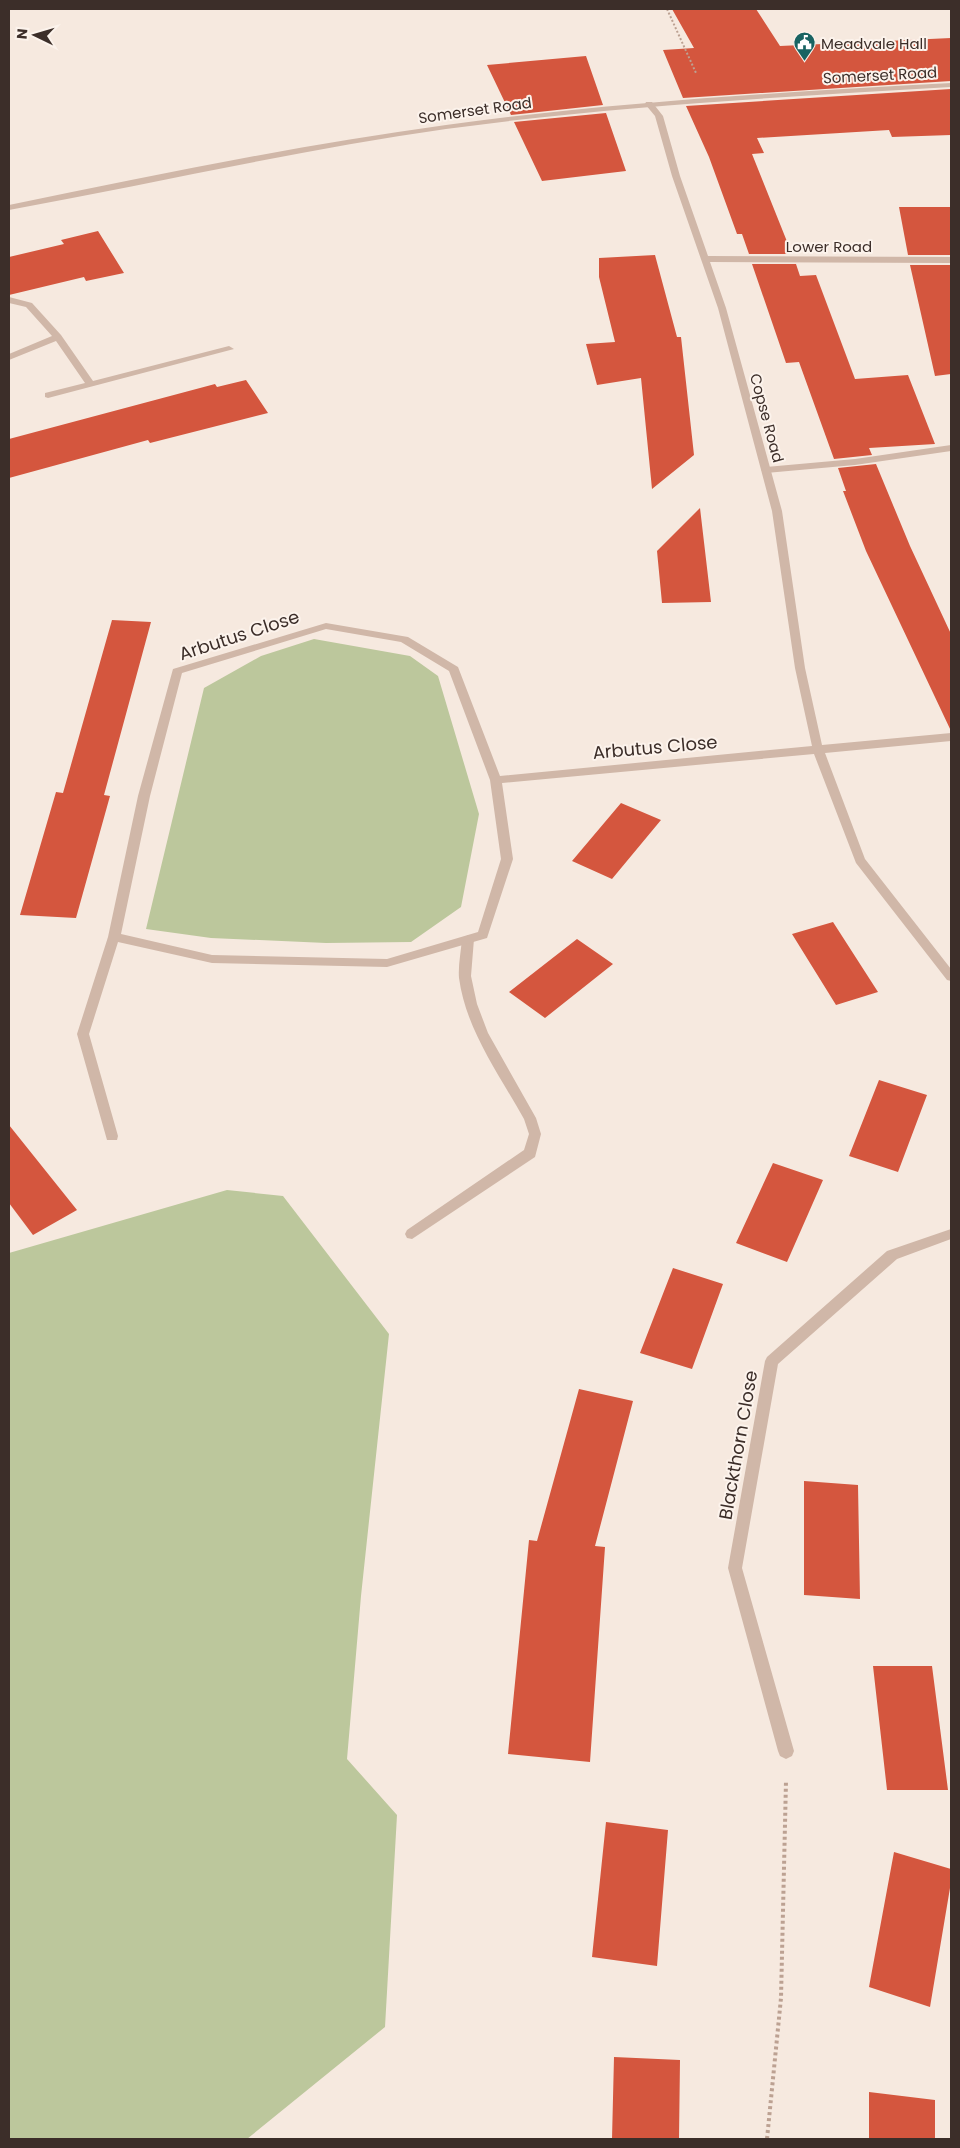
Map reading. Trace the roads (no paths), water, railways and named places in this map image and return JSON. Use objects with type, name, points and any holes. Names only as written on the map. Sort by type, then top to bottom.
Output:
[{"type":"street","name":"Somerset Road","points":[[9,208],[138,180],[350,142],[506,119],[707,98],[951,85]]},
{"type":"street","name":"Copse Road","points":[[649,104],[659,116],[676,176],[706,259],[777,511],[800,668],[818,750],[860,860],[951,976]]},
{"type":"street","name":"Lower Road","points":[[706,259],[951,260]]},
{"type":"street","points":[[9,300],[29,305],[58,337],[91,384]]},
{"type":"street","points":[[9,357],[58,337]]},
{"type":"street","points":[[48,395],[229,349]]},
{"type":"street","points":[[766,470],[855,462],[951,448]]},
{"type":"street","name":"Arbutus Close","points":[[112,1136],[82,1034],[114,937],[144,796],[177,671],[326,626],[404,639],[454,669],[496,780],[507,859],[483,935],[387,963],[212,959],[114,937]]},
{"type":"street","name":"Arbutus Close","points":[[496,780],[951,737]]},
{"type":"street","points":[[412,1234],[530,1153],[535,1134],[530,1118],[482,1034],[471,1004],[465,976],[468,939]]},
{"type":"street","name":"Blackthorn Close","points":[[786,1751],[735,1568],[772,1361],[892,1255],[951,1234]]},
{"type":"place","name":"Meadvale Hall","points":[[805,62]]}]
